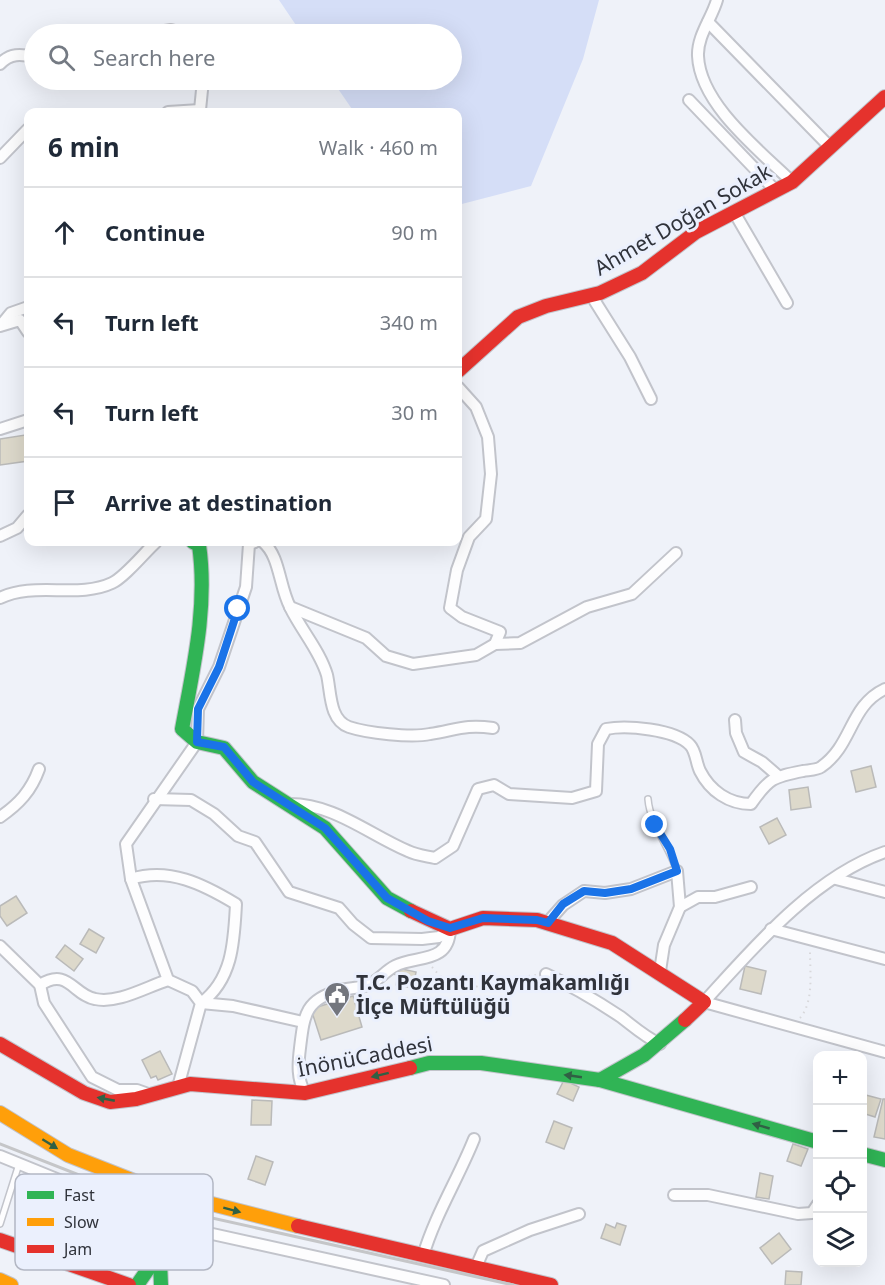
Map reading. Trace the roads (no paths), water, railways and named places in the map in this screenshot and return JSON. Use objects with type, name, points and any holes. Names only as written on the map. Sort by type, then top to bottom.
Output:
[{"type":"main road","name":"Ahmet Doğan Sokak","points":[[462,367],[518,317],[546,306],[591,295],[642,273],[696,232],[792,182],[885,97]]},
{"type":"main road","points":[[199,546],[204,564],[194,669],[182,729],[197,742],[224,747],[253,782],[325,828],[387,898],[428,921],[450,928],[483,918],[537,920],[548,923],[612,943],[660,971],[704,1002],[660,1044],[632,1066],[600,1080]]},
{"type":"main road","name":"İnönüCaddesi","points":[[0,1044],[84,1093],[110,1102],[152,1095],[190,1084],[232,1085],[305,1093],[429,1063],[481,1063],[600,1080],[813,1141]]},
{"type":"main road","points":[[0,1113],[68,1155],[116,1174]]},
{"type":"main road","points":[[867,1155],[885,1160]]},
{"type":"main road","points":[[213,1204],[551,1285]]},
{"type":"main road","points":[[0,1240],[15,1245]]},
{"type":"main road","points":[[86,1270],[129,1285]]},
{"type":"main road","points":[[137,1285],[148,1270]]},
{"type":"main road","points":[[160,1270],[161,1285]]},
{"type":"main road","points":[[0,1280],[10,1285]]},
{"type":"street","points":[[717,0],[698,55],[703,83],[711,98],[792,182]]},
{"type":"street","points":[[708,22],[830,147]]},
{"type":"street","points":[[0,64],[7,57],[24,55]]},
{"type":"street","points":[[200,108],[202,90]]},
{"type":"street","points":[[689,100],[776,190]]},
{"type":"street","points":[[0,158],[24,133]]},
{"type":"street","points":[[734,212],[787,303]]},
{"type":"street","points":[[591,295],[630,357],[651,399]]},
{"type":"street","points":[[1,325],[11,313],[24,308]]},
{"type":"street","points":[[1,325],[20,320],[24,326]]},
{"type":"street","points":[[462,391],[476,407],[488,437],[491,474],[486,519],[469,537],[456,570],[450,608],[462,617],[500,632],[495,644]]},
{"type":"street","points":[[0,429],[24,421]]},
{"type":"street","points":[[0,536],[17,528],[24,520]]},
{"type":"street","points":[[0,598],[8,594],[90,588],[112,583],[152,546]]},
{"type":"street","points":[[168,980],[131,879],[126,844],[154,799],[197,742],[198,709],[219,667],[246,587],[249,546]]},
{"type":"street","points":[[268,546],[273,550],[278,576],[290,607],[326,672],[333,712],[347,727],[398,734],[429,735],[451,728],[473,726],[493,728]]},
{"type":"street","points":[[290,607],[366,638],[386,656],[413,664],[476,655],[495,644],[520,644],[587,607],[632,594],[676,553]]},
{"type":"street","points":[[287,804],[305,804],[334,813],[410,852],[435,858],[453,846],[478,789],[494,785],[508,794],[572,798],[596,791],[598,744],[606,729],[625,725],[681,738],[692,746],[700,772],[717,793],[734,804],[751,804],[761,790],[777,775],[819,768],[839,751],[859,709],[874,694],[885,689]]},
{"type":"street","points":[[735,720],[736,732],[744,752],[762,762],[777,775]]},
{"type":"street","points":[[0,817],[20,803],[34,784],[39,769]]},
{"type":"street","points":[[154,799],[191,801],[214,814],[238,836],[255,842],[289,892],[339,908],[353,924],[371,938],[439,937],[450,928]]},
{"type":"street","points":[[885,852],[867,858],[771,929],[704,1002],[885,1052]]},
{"type":"street","points":[[548,923],[563,904],[584,891],[605,893],[631,889],[677,871],[680,907],[664,945],[660,971]]},
{"type":"street","points":[[131,879],[146,874],[183,877],[236,904],[235,935],[227,973],[210,996],[201,1003],[178,1087]]},
{"type":"street","points":[[836,879],[885,892]]},
{"type":"street","points":[[680,907],[698,897],[715,897],[751,887]]},
{"type":"street","points":[[305,1093],[298,1068],[303,1022],[309,1007],[318,998],[341,990],[368,985],[396,965],[426,959],[442,950],[449,939],[450,928]]},
{"type":"street","points":[[771,929],[885,959]]},
{"type":"street","points":[[0,946],[40,985],[44,1003],[92,1077],[118,1090],[138,1090],[152,1095]]},
{"type":"street","points":[[546,974],[571,986],[621,1017],[643,1036],[660,1044]]},
{"type":"street","points":[[40,985],[49,979],[67,981],[93,999],[114,999],[168,980],[192,991],[201,1003],[233,1006],[303,1022]]},
{"type":"street","points":[[423,1256],[429,1236],[460,1175],[474,1139]]},
{"type":"street","points":[[0,1156],[44,1174]]},
{"type":"street","points":[[674,1195],[708,1195],[798,1214],[813,1211]]},
{"type":"street","points":[[476,1267],[483,1251],[530,1230],[579,1214]]},
{"type":"street","points":[[213,1234],[444,1285]]},
{"type":"lane","points":[[648,799],[651,818],[670,849],[677,871]]},
{"type":"lane","points":[[16,1174],[19,1164]]},
{"type":"lane","points":[[0,1224],[15,1177]]},
{"type":"railway","points":[[0,1144],[76,1174]]},
{"type":"railway","points":[[213,1218],[513,1285]]},
{"type":"place","name":"T.C. Pozantı Kaymakamlığı İlçe Müftülüğü","points":[[337,1018]]}]
